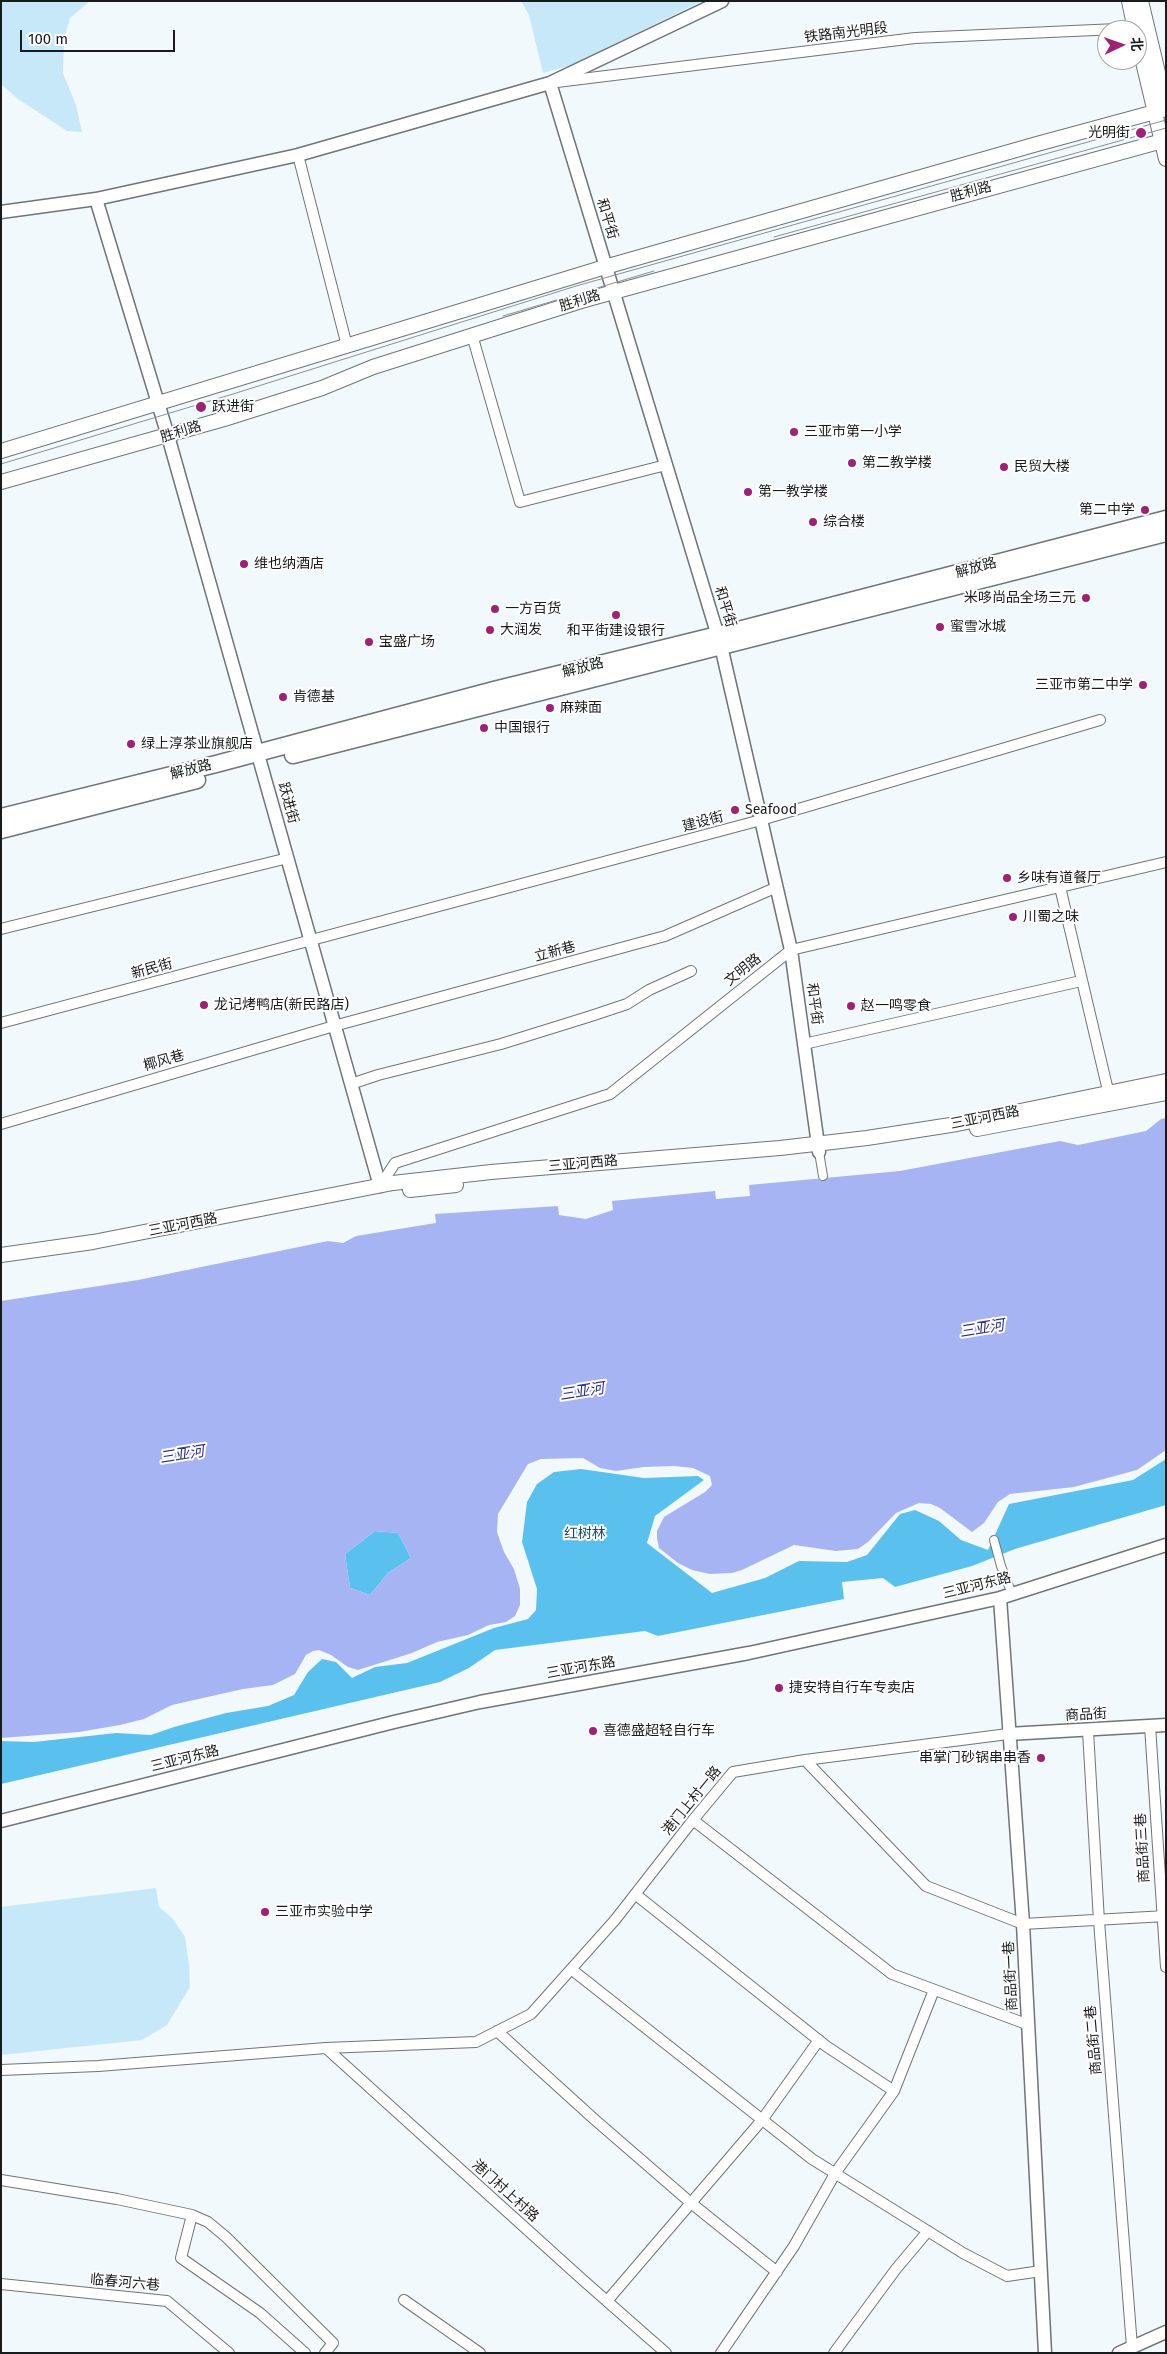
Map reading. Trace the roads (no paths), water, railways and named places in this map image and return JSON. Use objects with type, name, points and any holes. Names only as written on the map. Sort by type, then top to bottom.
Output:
[{"type":"main road","points":[[1129,1],[1135,20]]},
{"type":"main road","points":[[1139,20],[1141,1]]},
{"type":"main road","points":[[1147,60],[1162,109],[1166,159]]},
{"type":"main road","name":"胜利路","points":[[1,451],[606,267],[1162,109]]},
{"type":"main road","name":"胜利路","points":[[1,482],[168,436],[322,388],[373,367],[613,292],[1164,140]]},
{"type":"main road","name":"解放路","points":[[1,830],[260,758],[720,640],[1166,519]]},
{"type":"main road","name":"解放路","points":[[720,640],[1166,533]]},
{"type":"main road","name":"解放路","points":[[1,817],[260,758]]},
{"type":"main road","name":"三亚河西路","points":[[1110,1099],[1166,1081]]},
{"type":"main road","name":"三亚河西路","points":[[1,1265],[96,1250],[381,1194],[594,1170],[818,1148],[1110,1099],[1166,1093]]},
{"type":"main road","name":"三亚河西路","points":[[1,1255],[93,1242],[380,1186],[481,1173],[818,1148]]},
{"type":"street","points":[[1,212],[96,199],[298,156],[550,83],[722,1]]},
{"type":"street","name":"铁路南光明段","points":[[550,83],[915,38],[1097,32]]},
{"type":"street","name":"和平街","points":[[550,83],[720,640],[791,950],[818,1148]]},
{"type":"street","points":[[298,156],[347,346]]},
{"type":"street","name":"跃进街","points":[[96,199],[168,436],[380,1186]]},
{"type":"street","points":[[472,335],[520,502],[666,465]]},
{"type":"street","name":"建设街","points":[[310,941],[761,820],[1100,720]]},
{"type":"street","points":[[1,929],[288,858]]},
{"type":"street","name":"文明路","points":[[380,1186],[395,1163],[610,1094],[791,950],[1166,862]]},
{"type":"street","points":[[1060,886],[1110,1099]]},
{"type":"street","name":"立新巷","points":[[334,1026],[665,936],[776,887]]},
{"type":"street","name":"新民街","points":[[1,1023],[310,941]]},
{"type":"street","points":[[351,1084],[378,1075],[501,1044],[627,1004],[649,990],[691,971]]},
{"type":"street","points":[[804,1044],[1081,981]]},
{"type":"street","name":"椰风巷","points":[[1,1124],[334,1026]]},
{"type":"street","points":[[818,1148],[823,1176]]},
{"type":"street","points":[[994,1540],[1006,1596]]},
{"type":"street","name":"三亚河东路","points":[[1,1821],[442,1711],[749,1653],[1006,1596],[1166,1545]]},
{"type":"street","name":"商品街一巷","points":[[1006,1596],[1008,1734],[1023,1924],[1046,2353]]},
{"type":"street","name":"商品街三巷","points":[[1150,1726],[1166,1967]]},
{"type":"street","name":"商品街","points":[[1008,1734],[1166,1726]]},
{"type":"street","name":"商品街二巷","points":[[1088,1730],[1099,1921],[1132,2347]]},
{"type":"street","name":"港门上村一路","points":[[497,2031],[531,2014],[636,1894],[733,1772],[805,1760],[1008,1734]]},
{"type":"street","points":[[805,1760],[926,1886],[1023,1924],[1163,1916]]},
{"type":"street","points":[[693,1820],[892,1974],[1029,2025]]},
{"type":"street","points":[[636,1894],[818,2040],[894,2091]]},
{"type":"street","points":[[571,1969],[812,2159],[836,2172],[928,2231],[1007,2276],[1041,2271]]},
{"type":"street","points":[[721,2353],[794,2246],[836,2172],[894,2091],[934,1990]]},
{"type":"street","points":[[1,2070],[98,2066],[326,2048],[476,2042],[497,2031],[692,2204],[777,2272]]},
{"type":"street","points":[[607,2301],[762,2120],[818,2040]]},
{"type":"street","name":"港门村上村路","points":[[326,2048],[666,2353]]},
{"type":"street","points":[[1,2180],[117,2199],[192,2215],[208,2222],[226,2237],[333,2343],[325,2353]]},
{"type":"street","points":[[192,2215],[181,2258],[260,2313],[305,2353]]},
{"type":"street","points":[[834,2353],[896,2269],[928,2231]]},
{"type":"street","name":"临春河六巷","points":[[1,2284],[167,2301],[229,2353]]},
{"type":"street","points":[[404,2300],[480,2353]]},
{"type":"street","points":[[1119,2353],[1166,2332]]},
{"type":"water","name":"三亚河","points":[[1166,1118],[1166,1450],[1137,1470],[1074,1487],[1010,1494],[998,1502],[984,1523],[972,1532],[940,1508],[931,1504],[919,1503],[896,1513],[868,1542],[858,1549],[836,1551],[794,1545],[742,1570],[732,1573],[710,1574],[692,1570],[678,1563],[659,1548],[657,1531],[664,1517],[705,1492],[712,1485],[710,1476],[693,1468],[674,1466],[644,1467],[616,1471],[600,1468],[583,1458],[541,1459],[528,1464],[498,1514],[497,1532],[504,1552],[514,1569],[520,1589],[520,1605],[515,1616],[506,1622],[489,1625],[468,1635],[437,1642],[412,1653],[358,1670],[348,1667],[331,1655],[319,1650],[313,1651],[306,1655],[295,1674],[273,1685],[243,1689],[172,1705],[144,1719],[120,1725],[79,1732],[1,1738],[1,1301],[138,1280],[328,1241],[343,1243],[356,1236],[436,1223],[435,1214],[558,1206],[559,1215],[586,1219],[613,1210],[612,1201],[715,1191],[716,1199],[750,1196],[749,1185],[900,1171],[1060,1141],[1078,1145],[1146,1131],[1161,1119]],"holes":[[[375,1531],[398,1533],[411,1558],[388,1573],[370,1595],[350,1588],[345,1554]]]},
{"type":"tram line","points":[[1,464],[233,394],[576,286],[1166,120]]},
{"type":"tram line","points":[[774,237],[1166,128]]},
{"type":"tram line","points":[[503,316],[654,271]]},
{"type":"place","name":"光明街","points":[[1141,133]]},
{"type":"place","name":"跃进街","points":[[201,407]]},
{"type":"place","name":"三亚市第一小学","points":[[794,432]]},
{"type":"place","name":"第二教学楼","points":[[852,463]]},
{"type":"place","name":"民贸大楼","points":[[1004,467]]},
{"type":"place","name":"第一教学楼","points":[[748,492]]},
{"type":"place","name":"第二中学","points":[[1145,510]]},
{"type":"place","name":"综合楼","points":[[813,522]]},
{"type":"place","name":"维也纳酒店","points":[[244,564]]},
{"type":"place","name":"米哆尚品全场三元","points":[[1086,598]]},
{"type":"place","name":"一方百货","points":[[495,609]]},
{"type":"place","name":"和平街建设银行","points":[[616,615]]},
{"type":"place","name":"蜜雪冰城","points":[[940,627]]},
{"type":"place","name":"大润发","points":[[490,630]]},
{"type":"place","name":"宝盛广场","points":[[369,642]]},
{"type":"place","name":"三亚市第二中学","points":[[1143,685]]},
{"type":"place","name":"肯德基","points":[[283,697]]},
{"type":"place","name":"麻辣面","points":[[550,708]]},
{"type":"place","name":"中国银行","points":[[484,728]]},
{"type":"place","name":"绿上淳茶业旗舰店","points":[[131,744]]},
{"type":"place","name":"Seafood","points":[[735,810]]},
{"type":"place","name":"乡味有道餐厅","points":[[1007,878]]},
{"type":"place","name":"川蜀之味","points":[[1013,917]]},
{"type":"place","name":"龙记烤鸭店(新民路店)","points":[[204,1005]]},
{"type":"place","name":"赵一鸣零食","points":[[851,1006]]},
{"type":"place","name":"捷安特自行车专卖店","points":[[779,1688]]},
{"type":"place","name":"喜德盛超轻自行车","points":[[593,1731]]},
{"type":"place","name":"串掌门砂锅串串香","points":[[1041,1758]]},
{"type":"place","name":"三亚市实验中学","points":[[265,1912]]},
{"type":"park label","name":"红树林","points":[[585,1534]]}]
